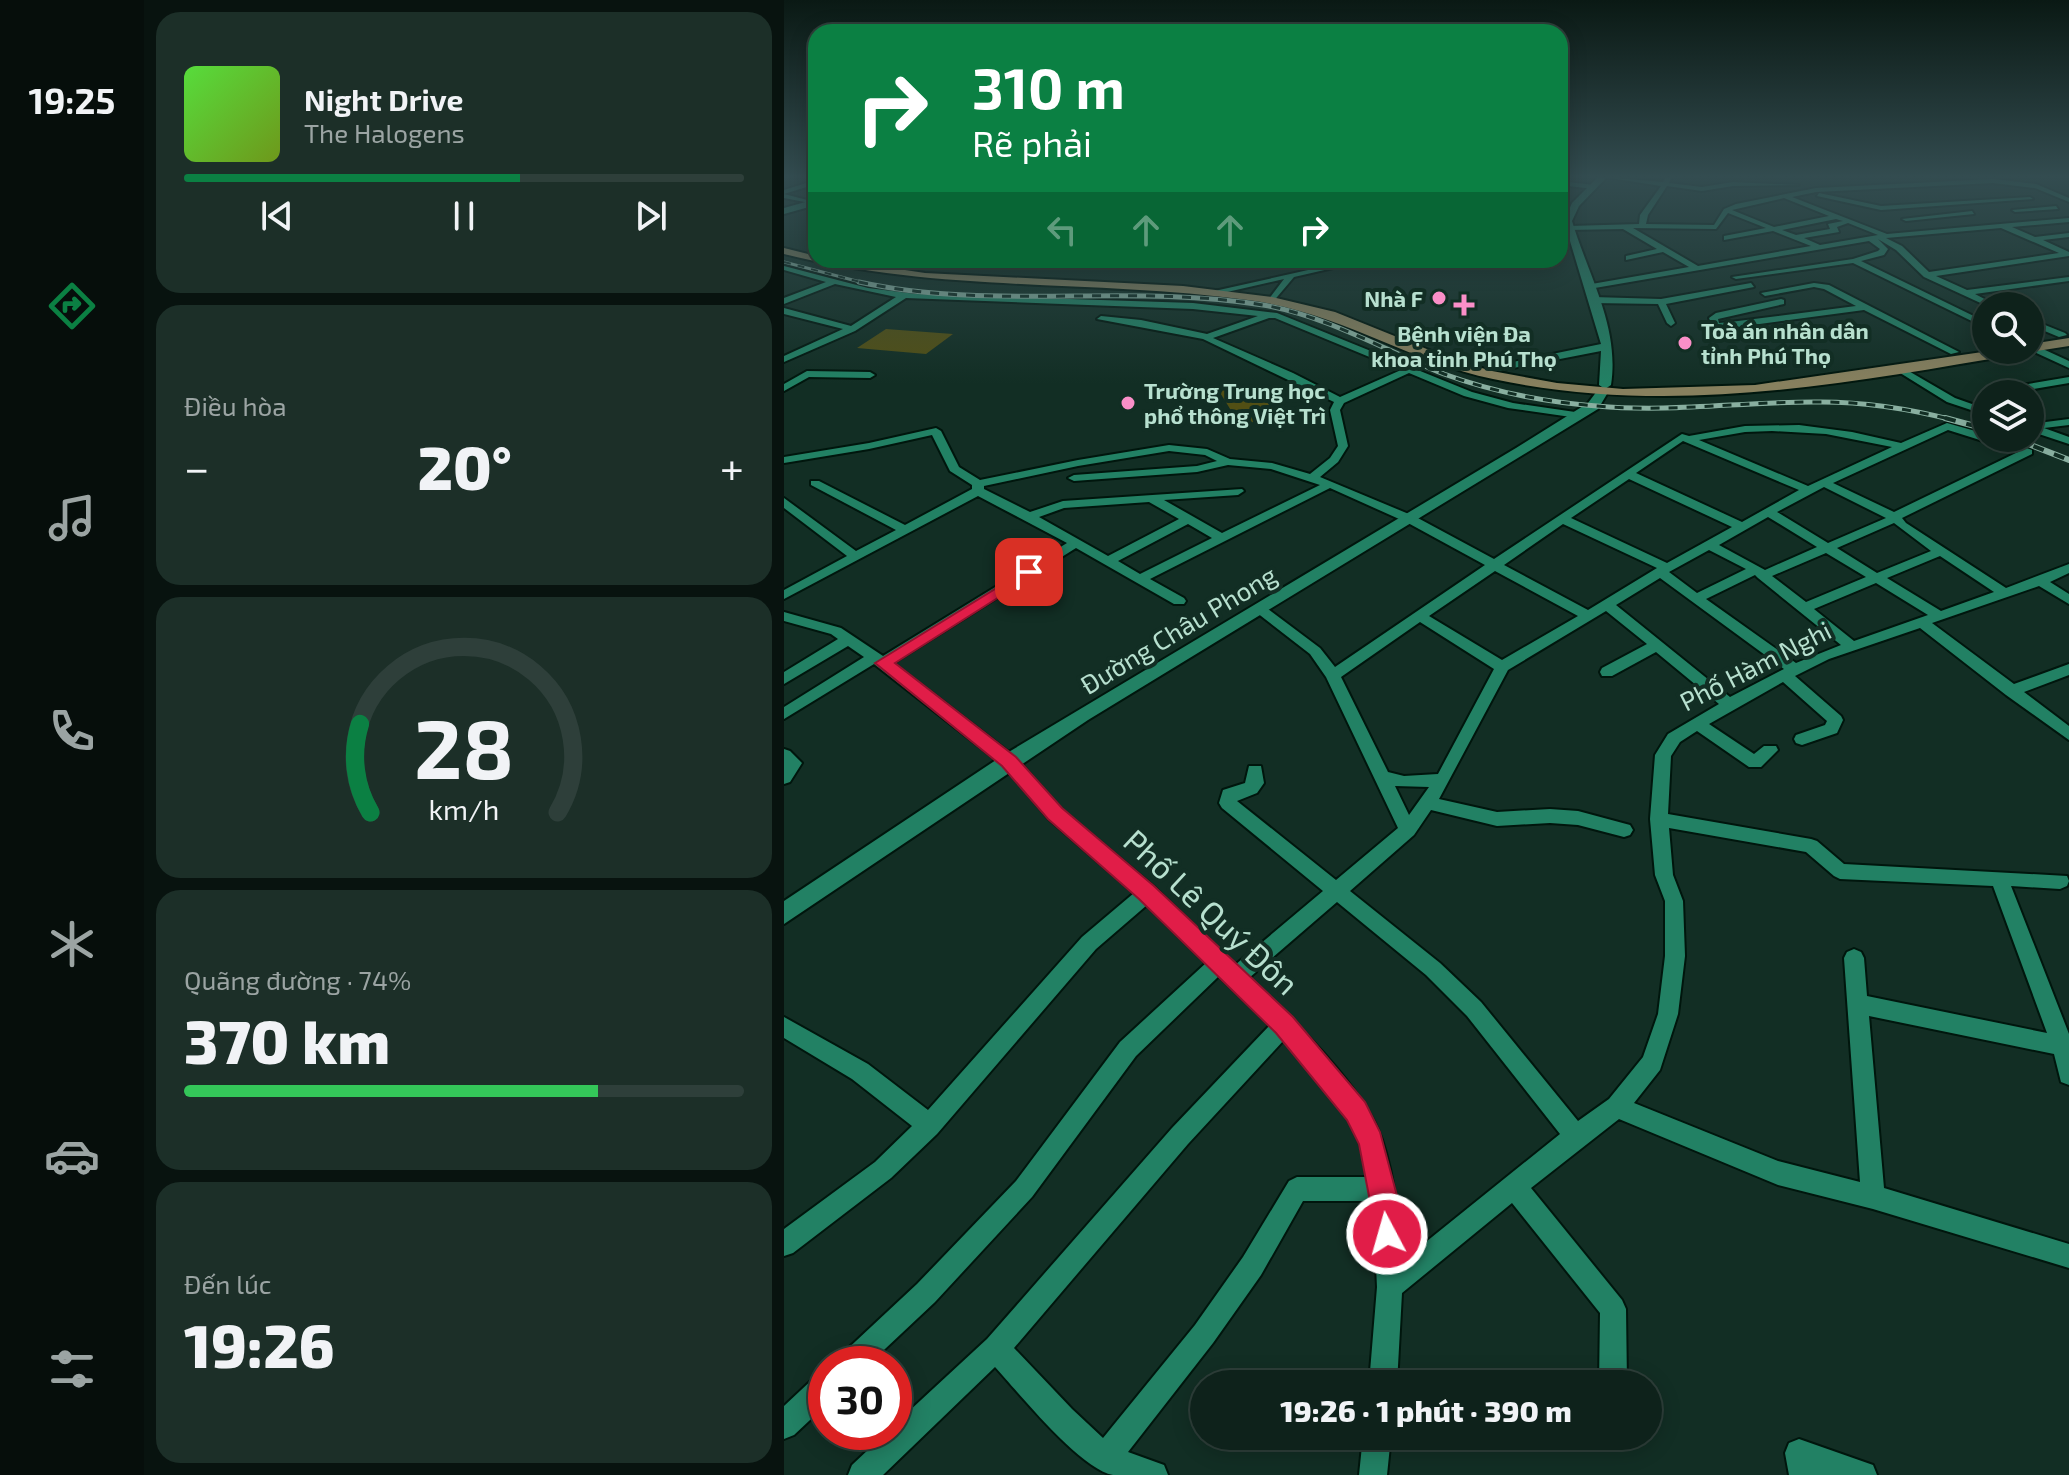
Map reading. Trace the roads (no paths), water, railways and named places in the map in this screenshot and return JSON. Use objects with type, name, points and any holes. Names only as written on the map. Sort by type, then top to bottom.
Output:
[{"type":"main road","points":[[784,251],[808,257]]},
{"type":"main road","points":[[857,268],[941,280],[1171,288],[1274,297]]},
{"type":"main road","points":[[904,268],[948,275],[1179,282],[1228,287],[1330,314],[1491,375],[1603,389],[1711,393],[1900,369],[1972,356]]},
{"type":"main road","points":[[2044,342],[2067,337]]},
{"type":"main road","points":[[1411,344],[1502,368],[1603,389]]},
{"type":"main road","points":[[1822,378],[1972,349]]},
{"type":"street","points":[[1575,246],[1605,347],[1608,372],[1603,389]]},
{"type":"street","points":[[1655,246],[1696,268]]},
{"type":"street","points":[[1589,287],[1826,246]]},
{"type":"street","points":[[1736,277],[1854,261],[1875,255],[1884,249],[1883,246]]},
{"type":"street","points":[[1895,246],[1927,275],[1972,296]]},
{"type":"street","points":[[2048,246],[2069,255]]},
{"type":"street","points":[[1629,258],[1661,250]]},
{"type":"street","points":[[1751,250],[1763,256]]},
{"type":"street","points":[[1927,275],[2069,255]]},
{"type":"street","points":[[1854,261],[1972,318]]},
{"type":"street","points":[[1710,265],[1803,315]]},
{"type":"street","points":[[784,268],[903,296],[1193,306],[1277,316],[1488,400],[1578,415]]},
{"type":"street","points":[[1214,292],[1325,268]]},
{"type":"street","points":[[784,275],[796,271]]},
{"type":"street","points":[[1274,297],[1291,275]]},
{"type":"street","points":[[1964,293],[2069,279]]},
{"type":"street","points":[[784,301],[835,281]]},
{"type":"street","points":[[1593,300],[1661,302],[1751,285]]},
{"type":"street","points":[[1765,293],[1818,285],[1954,352]]},
{"type":"street","points":[[784,359],[852,329],[903,296]]},
{"type":"street","points":[[1661,302],[1671,323]]},
{"type":"street","points":[[1781,302],[1719,315],[1713,321],[1716,326],[1730,325],[1865,307]]},
{"type":"street","points":[[784,311],[852,329]]},
{"type":"street","points":[[1101,319],[1141,323],[1207,337],[1254,319],[1277,316]]},
{"type":"street","points":[[2044,328],[2067,337]]},
{"type":"street","points":[[1207,337],[1340,401]]},
{"type":"street","points":[[784,346],[803,351]]},
{"type":"street","points":[[1502,368],[1605,347]]},
{"type":"street","points":[[2044,353],[2069,365]]},
{"type":"street","points":[[1900,369],[1951,400],[1972,407]]},
{"type":"street","points":[[1312,478],[1334,460],[1343,446],[1335,410],[1340,401],[1409,370]]},
{"type":"street","points":[[784,388],[807,374],[870,375]]},
{"type":"street","points":[[2044,384],[2069,380]]},
{"type":"street","name":"Đường Châu Phong","points":[[784,914],[1009,761],[1412,520],[1593,406],[1603,389]]},
{"type":"street","points":[[1951,400],[1972,396]]},
{"type":"street","points":[[2044,425],[2069,422]]},
{"type":"street","points":[[869,1346],[926,1293],[1024,1189],[1128,1049],[1226,971],[1338,893],[1408,830],[1443,780],[1502,667],[1663,570],[1808,490],[1947,426],[1972,433]]},
{"type":"street","points":[[1333,675],[1679,438],[1691,439],[1744,430],[1813,429],[1849,433],[1905,447]]},
{"type":"street","points":[[784,460],[936,431],[954,469],[978,488],[1179,601]]},
{"type":"street","points":[[2044,432],[2069,441]]},
{"type":"street","points":[[1691,439],[1808,490]]},
{"type":"street","points":[[784,595],[978,488],[1169,448],[1207,452],[1228,462]]},
{"type":"street","points":[[1697,598],[1896,518],[1900,513],[2028,452]]},
{"type":"street","points":[[1074,478],[1197,469],[1228,462],[1261,463],[1330,484],[1412,520],[1587,615]]},
{"type":"street","points":[[1628,474],[1741,526]]},
{"type":"street","points":[[815,483],[903,529]]},
{"type":"street","points":[[1825,483],[1896,518],[1902,526],[2006,594]]},
{"type":"street","points":[[1140,579],[1330,484]]},
{"type":"street","points":[[1029,516],[1063,505],[1238,491]]},
{"type":"street","points":[[1153,499],[1219,537]]},
{"type":"street","points":[[784,502],[856,557]]},
{"type":"street","points":[[1768,512],[1876,576],[1932,620],[2011,691],[2069,734]]},
{"type":"street","points":[[1108,561],[1189,519]]},
{"type":"street","points":[[1562,519],[1663,570],[1789,672],[1835,720],[1831,729],[1802,739]]},
{"type":"street","points":[[784,714],[1077,542]]},
{"type":"street","points":[[1708,544],[1759,572],[1851,646]]},
{"type":"street","points":[[1804,608],[1941,551]]},
{"type":"street","name":"Phố Hàm Nghi","points":[[1390,1287],[1576,1136],[1617,1107],[1652,1063],[1668,1014],[1675,956],[1674,901],[1664,875],[1659,819],[1663,755],[1674,738],[1789,672],[1851,646],[2006,594],[2069,568]]},
{"type":"street","points":[[2040,581],[2069,600]]},
{"type":"street","points":[[1606,604],[1729,704]]},
{"type":"street","points":[[1259,609],[1315,651],[1333,675],[1408,830]]},
{"type":"street","name":"Phố Lê Quý Đôn","points":[[784,616],[836,631],[879,660],[1009,761],[1055,814],[1147,893],[1284,1025],[1356,1111],[1371,1141],[1386,1207],[1390,1287],[1384,1370]]},
{"type":"street","points":[[1421,617],[1502,667]]},
{"type":"street","points":[[784,679],[848,639]]},
{"type":"street","points":[[1607,672],[1657,645]]},
{"type":"street","points":[[2011,691],[2069,669]]},
{"type":"street","points":[[1696,723],[1755,763],[1770,750]]},
{"type":"street","points":[[784,755],[794,763],[784,778]]},
{"type":"street","points":[[1255,770],[1256,783],[1251,788],[1229,795],[1228,803],[1433,969],[1474,1009],[1576,1136]]},
{"type":"street","points":[[1382,777],[1404,782],[1443,780]]},
{"type":"street","points":[[1429,803],[1497,819],[1578,818],[1624,830]]},
{"type":"street","points":[[1659,819],[1811,846],[1840,871],[2060,881]]},
{"type":"street","points":[[1999,878],[2066,1047],[2069,1074]]},
{"type":"street","points":[[784,1244],[883,1170],[929,1126],[1089,943],[1147,893]]},
{"type":"street","points":[[1854,958],[1873,1197]]},
{"type":"street","points":[[1858,1004],[2066,1047]]},
{"type":"street","points":[[862,1475],[996,1348],[1180,1136],[1284,1025]]},
{"type":"street","points":[[784,1027],[872,1078],[929,1126]]},
{"type":"street","points":[[1617,1107],[1778,1173],[1873,1197],[2069,1256]]},
{"type":"street","points":[[1514,1186],[1613,1309],[1613,1370]]},
{"type":"street","points":[[1105,1458],[1204,1334],[1252,1266],[1297,1189],[1382,1189]]},
{"type":"street","points":[[996,1348],[1062,1419],[1105,1458],[1154,1475]]},
{"type":"street","points":[[784,1425],[808,1403]]},
{"type":"street","points":[[1373,1475],[1376,1450]]},
{"type":"street","points":[[1803,1475],[1799,1453],[1863,1475]]},
{"type":"railway","points":[[784,262],[863,283]]},
{"type":"railway","points":[[863,283],[959,295],[1162,296],[1263,305],[1333,325],[1444,374],[1500,391],[1558,402],[1625,408],[1838,402],[1887,407],[1950,419]]},
{"type":"railway","points":[[863,283],[868,284]]},
{"type":"railway","points":[[1945,418],[1950,419]]},
{"type":"railway","points":[[1950,419],[1972,425]]},
{"type":"railway","points":[[2044,450],[2069,460]]},
{"type":"place","name":"Nhà F","points":[[1439,298]]},
{"type":"place","name":"Bệnh viện Đa khoa tỉnh Phú Thọ","points":[[1464,305]]},
{"type":"place","name":"Toà án nhân dân tỉnh Phú Thọ","points":[[1685,343]]},
{"type":"place","name":"Trường Trung học phổ thông Việt Trì","points":[[1128,403]]}]
